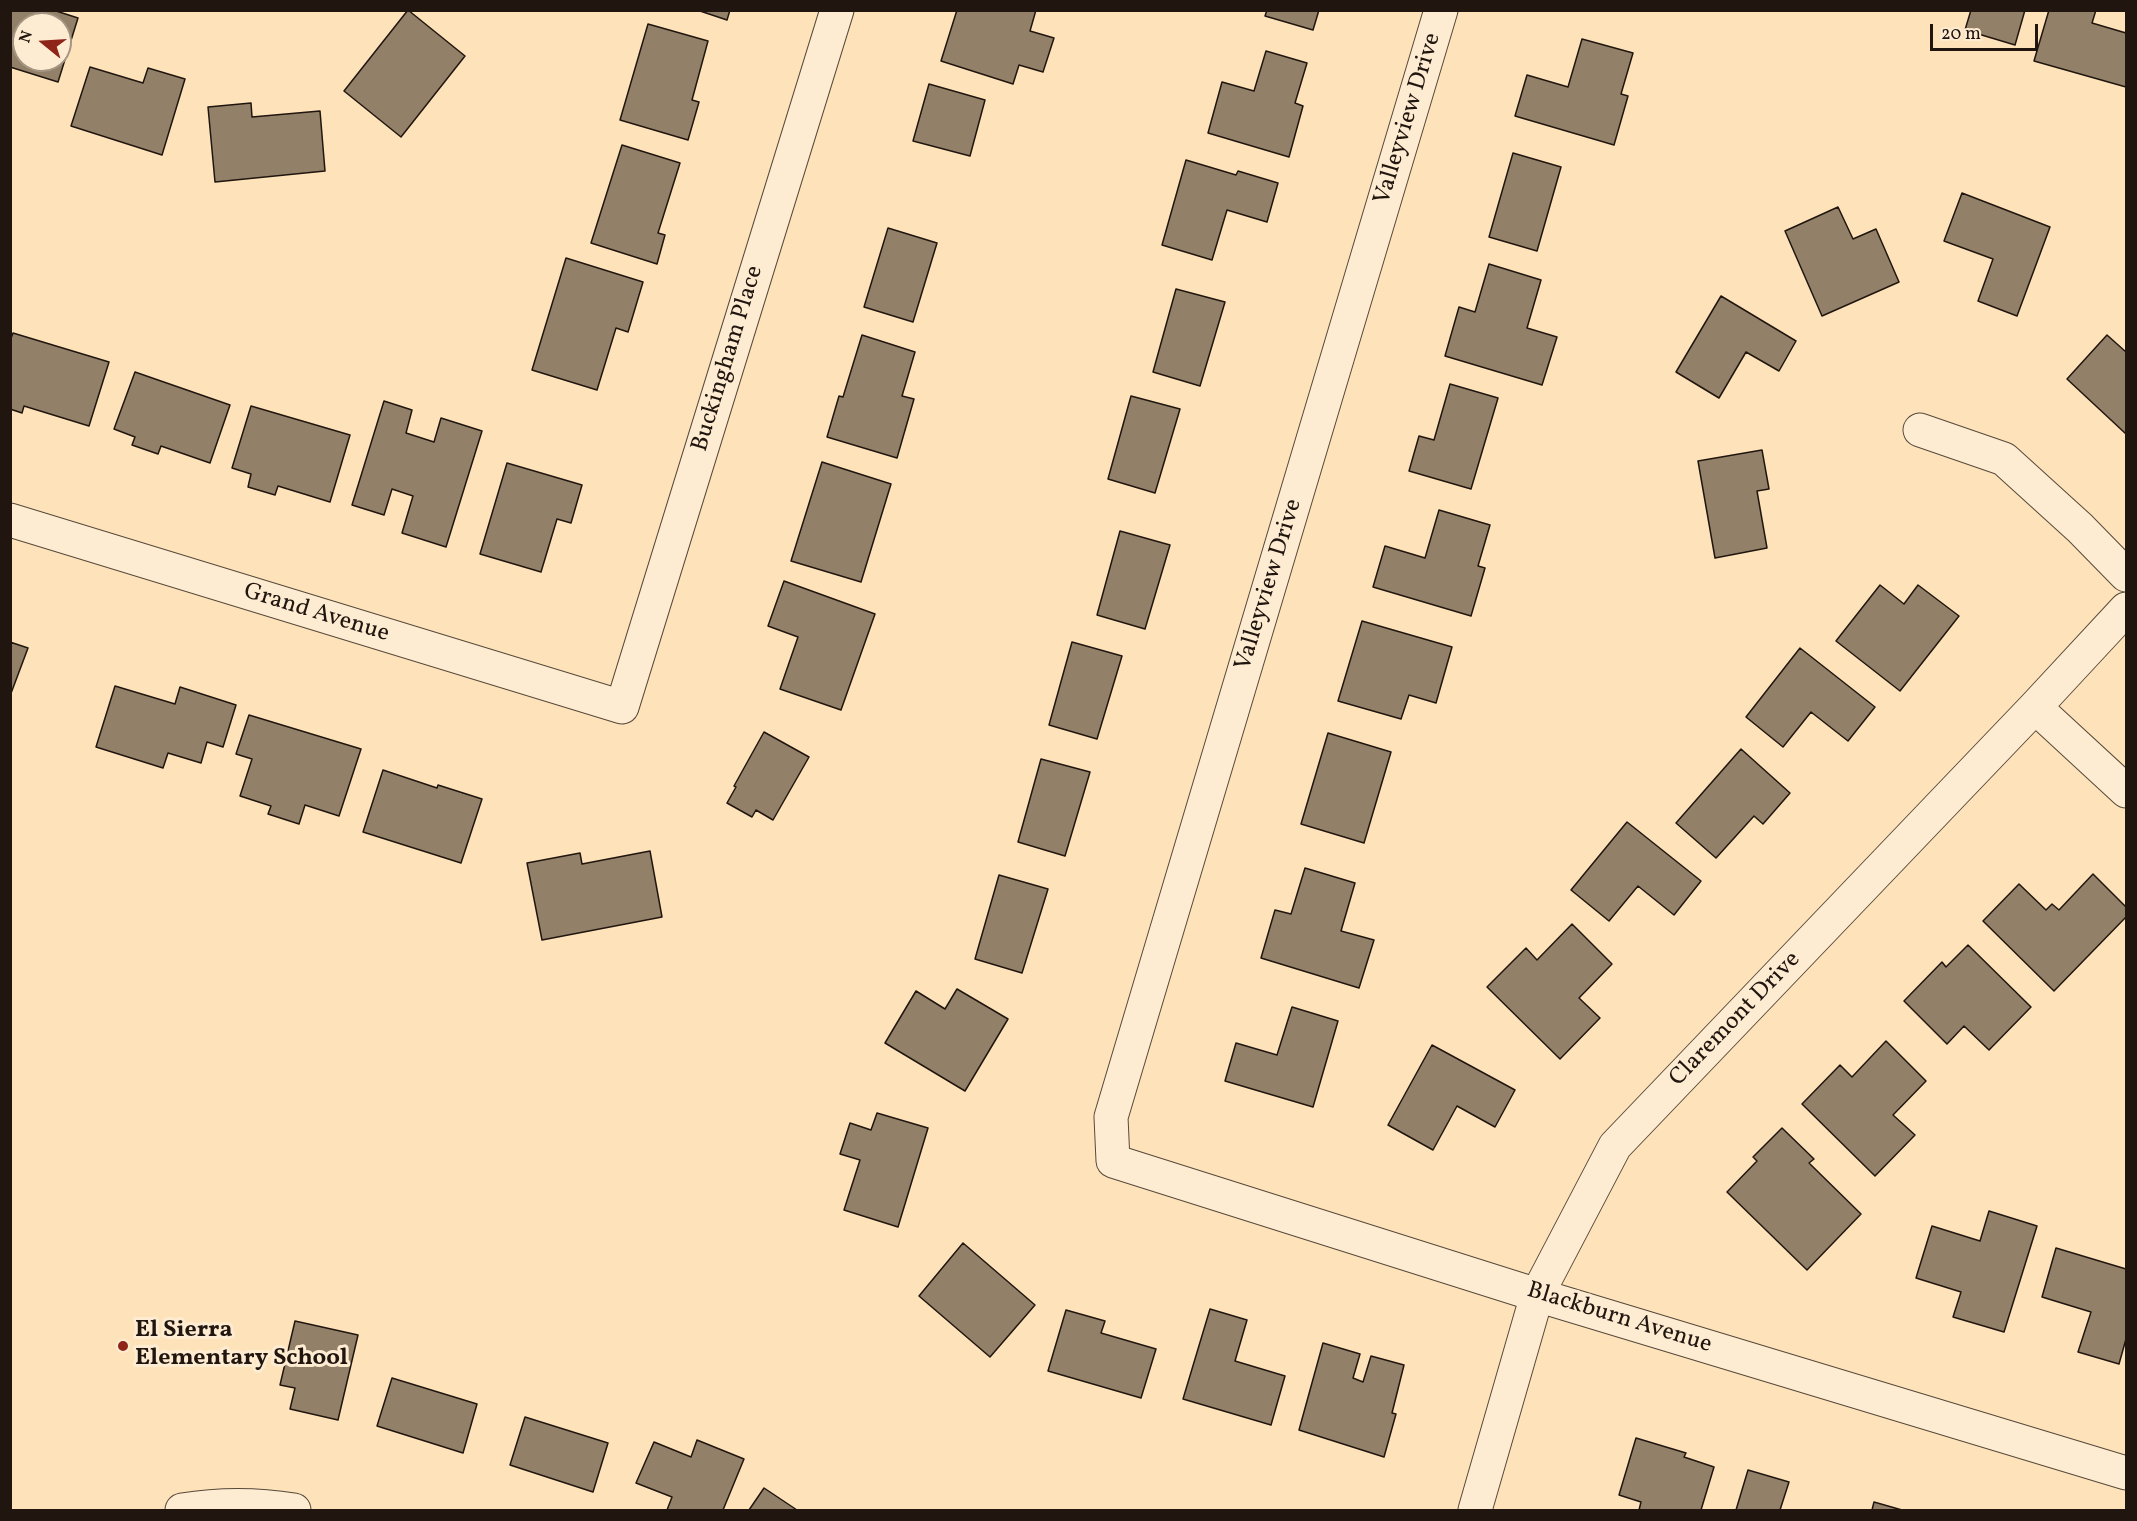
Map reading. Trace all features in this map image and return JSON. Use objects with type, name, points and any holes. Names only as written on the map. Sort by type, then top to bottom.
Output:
[{"type":"street","name":"Buckingham Place","points":[[622,707],[837,10]]},
{"type":"street","name":"Valleyview Drive","points":[[1113,1161],[1111,1117],[1442,10]]},
{"type":"street","points":[[1920,430],[2004,459],[2080,528],[2127,575]]},
{"type":"street","name":"Grand Avenue","points":[[10,520],[622,707]]},
{"type":"street","name":"Claremont Drive","points":[[1475,1510],[1537,1295],[1615,1146],[2127,609]]},
{"type":"street","points":[[2035,707],[2127,791]]},
{"type":"street","name":"Blackburn Avenue","points":[[1113,1161],[1537,1295],[2127,1473]]},
{"type":"street","points":[[182,1510],[249,1505],[294,1510]]},
{"type":"building","points":[[10,10],[59,12],[12,12],[12,68],[10,67]]},
{"type":"building","points":[[408,10],[465,56],[401,137],[344,91]]},
{"type":"building","points":[[697,10],[730,10],[727,20]]},
{"type":"building","points":[[957,10],[1036,10],[1030,31],[1054,38],[1043,72],[1019,65],[1013,84],[941,61]]},
{"type":"building","points":[[1267,10],[1319,10],[1313,30],[1265,16]]},
{"type":"building","points":[[1971,10],[2025,10],[2015,45],[1965,30]]},
{"type":"building","points":[[2049,10],[2096,10],[2092,23],[2126,33],[2126,87],[2034,61]]},
{"type":"building","points":[[72,16],[78,18],[72,37]]},
{"type":"building","points":[[648,24],[708,41],[692,100],[699,102],[688,140],[620,120]]},
{"type":"building","points":[[1582,39],[1633,53],[1621,94],[1628,96],[1614,145],[1515,116],[1527,75],[1568,87]]},
{"type":"building","points":[[1266,51],[1307,63],[1295,103],[1303,106],[1289,157],[1208,133],[1222,82],[1254,91]]},
{"type":"building","points":[[90,67],[143,83],[148,68],[185,79],[162,155],[71,126]]},
{"type":"building","points":[[26,72],[61,72],[58,82]]},
{"type":"building","points":[[929,84],[985,100],[970,156],[913,141]]},
{"type":"building","points":[[251,103],[252,117],[320,111],[325,171],[215,182],[208,107]]},
{"type":"building","points":[[622,145],[680,163],[658,233],[665,235],[657,264],[591,243]]},
{"type":"building","points":[[1513,153],[1561,167],[1537,251],[1489,237]]},
{"type":"building","points":[[1186,160],[1236,175],[1238,171],[1278,183],[1267,222],[1227,210],[1212,260],[1162,245]]},
{"type":"building","points":[[1962,193],[2050,227],[2017,316],[1978,301],[1993,259],[1944,241]]},
{"type":"building","points":[[1838,207],[1853,239],[1876,229],[1899,282],[1822,316],[1785,231]]},
{"type":"building","points":[[888,228],[937,243],[913,322],[864,307]]},
{"type":"building","points":[[566,258],[643,282],[628,332],[616,328],[597,390],[532,370]]},
{"type":"building","points":[[1489,264],[1541,280],[1527,328],[1557,337],[1542,385],[1445,356],[1459,307],[1475,312]]},
{"type":"building","points":[[1176,289],[1225,302],[1200,386],[1153,372]]},
{"type":"building","points":[[1721,296],[1796,341],[1779,371],[1746,352],[1719,398],[1676,372]]},
{"type":"building","points":[[13,333],[109,362],[89,426],[24,406],[22,413],[10,409],[10,341]]},
{"type":"building","points":[[862,335],[915,352],[902,396],[914,399],[897,458],[827,437],[839,396],[843,397]]},
{"type":"building","points":[[2107,335],[2126,352],[2126,434],[2067,379]]},
{"type":"building","points":[[135,372],[230,405],[210,463],[161,446],[158,454],[132,445],[135,437],[114,429]]},
{"type":"building","points":[[1450,384],[1498,398],[1471,489],[1409,471],[1419,436],[1434,440]]},
{"type":"building","points":[[1131,396],[1180,409],[1155,493],[1108,479]]},
{"type":"building","points":[[384,401],[412,410],[406,433],[434,442],[441,418],[482,431],[446,547],[402,533],[413,496],[392,489],[384,515],[352,505]]},
{"type":"building","points":[[251,406],[350,435],[330,502],[278,486],[275,495],[248,487],[251,474],[232,468]]},
{"type":"building","points":[[1762,450],[1769,489],[1757,491],[1767,548],[1715,558],[1698,461]]},
{"type":"building","points":[[822,462],[891,484],[861,582],[791,561]]},
{"type":"building","points":[[507,463],[582,485],[571,523],[557,519],[541,572],[480,554]]},
{"type":"building","points":[[1439,510],[1490,525],[1478,566],[1485,568],[1471,616],[1373,587],[1385,546],[1425,558]]},
{"type":"building","points":[[1120,531],[1170,545],[1145,629],[1097,615]]},
{"type":"building","points":[[784,581],[875,614],[841,710],[780,689],[798,637],[768,626]]},
{"type":"building","points":[[1880,585],[1904,604],[1918,585],[1959,616],[1900,691],[1836,641]]},
{"type":"building","points":[[1362,621],[1452,647],[1436,703],[1409,695],[1401,719],[1338,701]]},
{"type":"building","points":[[10,642],[28,648],[10,696]]},
{"type":"building","points":[[1072,642],[1122,656],[1097,739],[1049,725]]},
{"type":"building","points":[[1800,648],[1875,707],[1848,741],[1811,712],[1783,747],[1746,717]]},
{"type":"building","points":[[115,686],[175,704],[180,687],[236,705],[223,747],[207,742],[201,763],[168,753],[163,768],[96,747]]},
{"type":"building","points":[[249,715],[361,749],[339,816],[305,805],[299,824],[268,814],[271,806],[240,796],[252,759],[236,754]]},
{"type":"building","points":[[764,732],[809,757],[773,820],[756,810],[752,817],[727,803]]},
{"type":"building","points":[[1328,733],[1391,752],[1364,843],[1301,824]]},
{"type":"building","points":[[1741,749],[1790,793],[1763,824],[1754,816],[1716,858],[1676,823]]},
{"type":"building","points":[[1041,759],[1090,772],[1065,856],[1018,842]]},
{"type":"building","points":[[383,770],[437,788],[438,785],[482,799],[461,863],[363,832]]},
{"type":"building","points":[[1627,822],[1701,881],[1674,915],[1638,886],[1609,921],[1571,890]]},
{"type":"building","points":[[650,851],[662,917],[542,940],[527,863],[580,853],[582,864]]},
{"type":"building","points":[[1305,868],[1355,883],[1341,931],[1374,940],[1359,988],[1261,958],[1275,910],[1291,914]]},
{"type":"building","points":[[2093,874],[2126,907],[2126,917],[2054,991],[1983,921],[2019,884],[2046,910],[2052,904],[2059,910]]},
{"type":"building","points":[[999,875],[1048,889],[1022,973],[975,959]]},
{"type":"building","points":[[1572,924],[1612,964],[1579,998],[1600,1018],[1560,1059],[1487,987],[1526,948],[1537,960]]},
{"type":"building","points":[[1968,945],[2031,1007],[1989,1050],[1964,1026],[1947,1044],[1904,1001],[1942,962],[1946,967]]},
{"type":"building","points":[[957,989],[1008,1019],[965,1091],[885,1043],[916,991],[945,1009]]},
{"type":"building","points":[[1292,1007],[1338,1021],[1313,1107],[1225,1081],[1236,1043],[1277,1055]]},
{"type":"building","points":[[1886,1041],[1926,1081],[1893,1115],[1915,1135],[1875,1176],[1802,1104],[1840,1065],[1852,1077]]},
{"type":"building","points":[[1432,1045],[1515,1090],[1495,1127],[1457,1106],[1433,1150],[1388,1125]]},
{"type":"building","points":[[877,1113],[928,1128],[898,1227],[844,1210],[860,1160],[840,1154],[850,1123],[871,1130]]},
{"type":"building","points":[[1782,1128],[1814,1159],[1809,1163],[1861,1214],[1807,1270],[1727,1192],[1757,1161],[1753,1157]]},
{"type":"building","points":[[1989,1211],[2037,1226],[2004,1332],[1953,1317],[1961,1292],[1916,1278],[1932,1226],[1980,1241]]},
{"type":"building","points":[[963,1243],[1035,1305],[990,1357],[919,1296]]},
{"type":"building","points":[[2056,1248],[2126,1269],[2126,1339],[2119,1364],[2078,1352],[2091,1312],[2042,1297]]},
{"type":"building","points":[[1210,1309],[1247,1320],[1235,1361],[1285,1376],[1271,1425],[1183,1399]]},
{"type":"building","points":[[1066,1310],[1105,1321],[1101,1333],[1156,1349],[1141,1398],[1048,1371]]},
{"type":"building","points":[[295,1321],[358,1335],[338,1420],[290,1409],[295,1388],[280,1385]]},
{"type":"building","points":[[1323,1343],[1360,1354],[1353,1378],[1363,1382],[1371,1356],[1404,1365],[1392,1413],[1396,1414],[1384,1457],[1299,1430]]},
{"type":"building","points":[[392,1378],[477,1404],[463,1453],[377,1426]]},
{"type":"building","points":[[525,1417],[608,1443],[593,1492],[510,1465]]},
{"type":"building","points":[[1636,1438],[1686,1453],[1684,1457],[1714,1467],[1701,1510],[1639,1510],[1641,1502],[1619,1495]]},
{"type":"building","points":[[697,1440],[744,1459],[723,1510],[667,1510],[672,1497],[636,1483],[654,1442],[691,1457]]},
{"type":"building","points":[[1748,1470],[1789,1482],[1780,1510],[1736,1510]]},
{"type":"building","points":[[764,1488],[797,1510],[749,1510]]},
{"type":"building","points":[[1874,1502],[1902,1510],[1872,1510]]},
{"type":"place","name":"El Sierra Elementary School","points":[[123,1346]]}]
